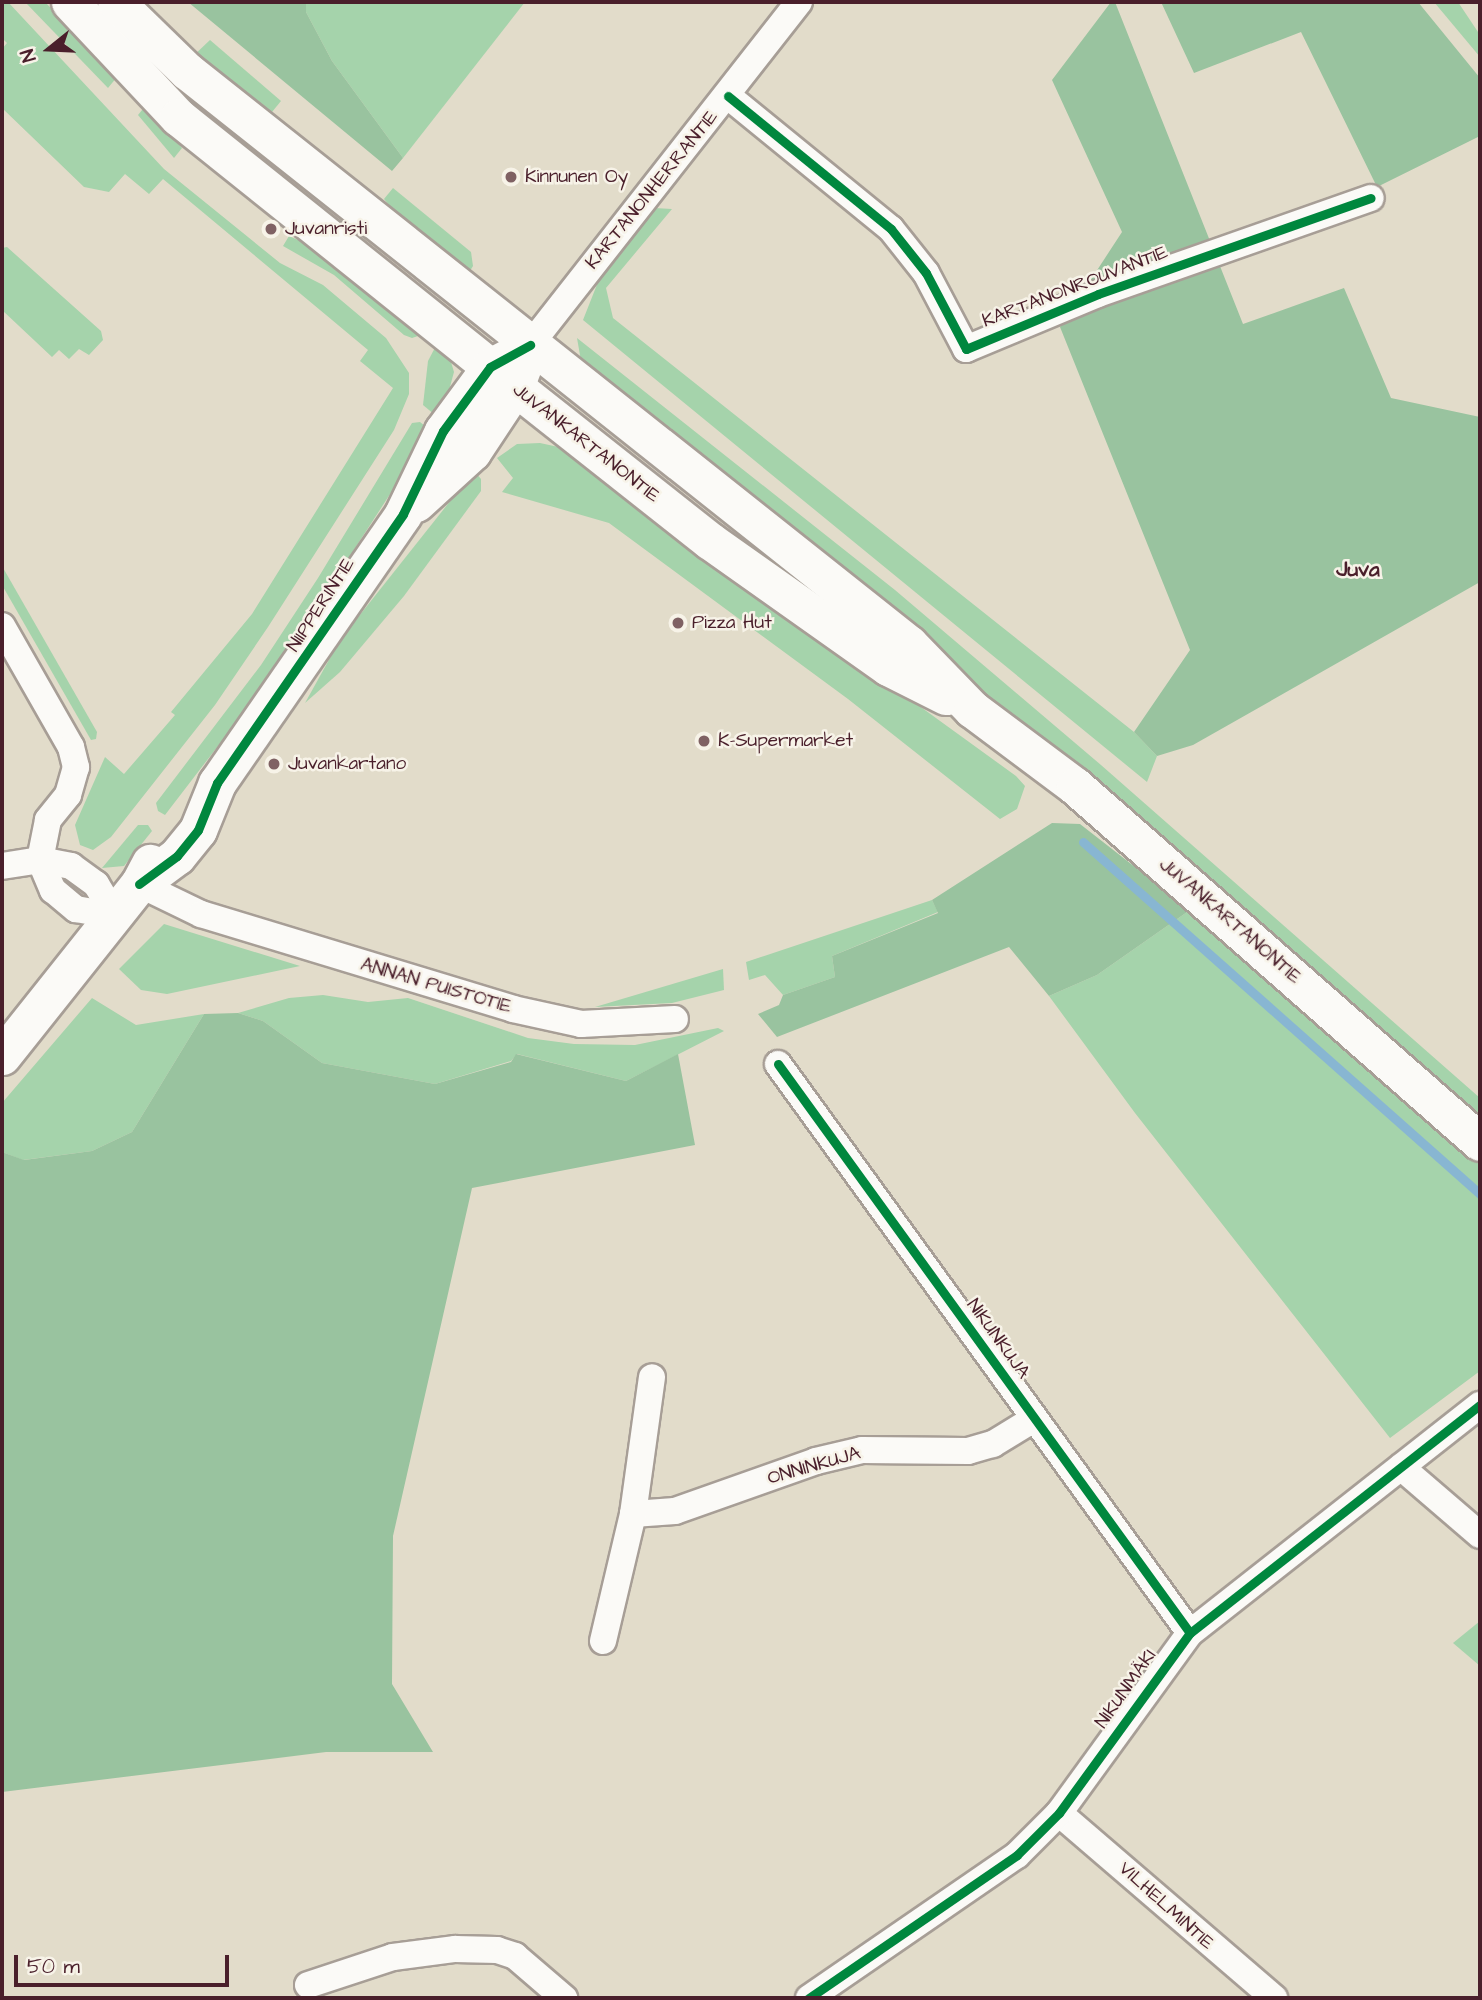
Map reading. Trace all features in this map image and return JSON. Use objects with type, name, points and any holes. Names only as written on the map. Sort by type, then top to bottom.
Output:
[{"type":"main road","name":"JUVANKARTANONTIE","points":[[70,2],[178,117],[502,377],[743,565],[888,667],[972,709]]},
{"type":"main road","name":"JUVANKARTANONTIE","points":[[116,2],[187,71],[909,644],[972,709],[1075,786],[1480,1142]]},
{"type":"main road","name":"NIIPPERINTIE","points":[[2,1056],[139,884],[177,856],[198,830],[217,783],[303,664],[403,514],[443,431],[502,377],[530,345]]},
{"type":"street","name":"KARTANONHERRANTIE","points":[[530,345],[799,2]]},
{"type":"street","name":"KARTANONROUVANTIE","points":[[727,96],[891,229],[926,273],[966,349],[1098,293],[1371,198]]},
{"type":"street","points":[[2,626],[71,747],[76,767],[68,795],[48,820],[40,860]]},
{"type":"street","points":[[2,866],[40,860],[71,866],[96,884],[115,916]]},
{"type":"street","name":"ANNAN PUISTOTIE","points":[[139,884],[201,914],[513,1009],[581,1024],[675,1019]]},
{"type":"street","name":"NIKUNKUJA","points":[[778,1064],[1190,1633]]},
{"type":"street","points":[[603,1641],[633,1514],[652,1377]]},
{"type":"street","name":"NIKUNMÄKI","points":[[809,1998],[1017,1855],[1059,1813],[1190,1633],[1480,1405]]},
{"type":"street","name":"ONNINKUJA","points":[[633,1514],[675,1511],[817,1461],[862,1450],[968,1451],[993,1444],[1034,1419]]},
{"type":"street","points":[[1401,1467],[1480,1535]]},
{"type":"street","name":"VILHELMINTIE","points":[[1059,1813],[1275,1998]]},
{"type":"street","points":[[308,1985],[393,1957],[455,1949],[497,1950],[515,1956],[564,1998]]},
{"type":"green space","points":[[2,2],[8,2],[164,169],[280,263],[323,285],[386,338],[409,373],[409,394],[394,430],[268,627],[215,705],[111,837],[93,850],[80,845],[75,825],[105,757],[124,774],[175,715],[171,712],[252,614],[393,388],[360,361],[368,350],[163,179],[149,194],[125,174],[109,192],[84,187],[2,108],[2,49],[7,43],[2,38]]},
{"type":"green space","points":[[25,2],[45,2],[117,77],[108,88]]},
{"type":"green space","points":[[188,2],[306,2],[306,12],[332,61],[403,158],[392,171]]},
{"type":"green space","points":[[306,2],[525,2],[403,158],[332,61],[306,12]]},
{"type":"green space","points":[[1111,2],[1115,2],[1243,324],[1344,288],[1391,398],[1480,417],[1480,582],[1193,745],[1157,756],[1134,732],[1190,650],[1060,327],[1122,232],[1052,80]]},
{"type":"green space","points":[[1161,2],[1418,2],[1480,78],[1480,136],[1377,187],[1301,32],[1194,73]]},
{"type":"green space","points":[[1434,2],[1458,2],[1480,35],[1480,57]]},
{"type":"green space","points":[[210,40],[281,101],[272,112],[224,87],[191,58]]},
{"type":"green space","points":[[147,104],[182,148],[174,158],[138,115]]},
{"type":"green space","points":[[393,188],[471,252],[473,266],[465,279],[422,245],[384,199]]},
{"type":"green space","points":[[655,208],[672,209],[606,288],[613,318],[1134,732],[1157,756],[1147,782],[583,320],[598,282]]},
{"type":"green space","points":[[289,236],[345,261],[424,334],[412,338],[404,335],[334,275],[283,246]]},
{"type":"green space","points":[[7,247],[101,331],[103,340],[89,355],[79,349],[69,359],[59,350],[52,357],[2,310],[2,248]]},
{"type":"green space","points":[[577,338],[895,590],[1101,765],[1480,1098],[1480,1121],[1092,781],[581,361]]},
{"type":"green space","points":[[439,340],[448,352],[454,372],[441,420],[423,405],[428,361]]},
{"type":"green space","points":[[420,422],[431,431],[274,673],[165,815],[158,811],[156,803],[261,665],[318,578],[412,423]]},
{"type":"green space","points":[[540,443],[563,448],[1016,776],[1025,786],[1017,809],[1000,819],[848,699],[609,523],[502,492],[513,478],[497,458],[517,444]]},
{"type":"green space","points":[[474,471],[481,479],[481,491],[404,596],[340,672],[305,703],[340,640]]},
{"type":"green space","points":[[2,566],[97,732],[96,739],[91,740],[2,585]]},
{"type":"green space","points":[[1052,823],[1080,824],[1190,910],[1097,975],[1049,996],[1009,947],[777,1037],[758,1014],[779,1005],[783,995],[835,977],[832,956],[938,913],[932,900]]},
{"type":"green space","points":[[138,825],[148,825],[152,831],[124,866],[102,868]]},
{"type":"green space","points":[[932,900],[938,912],[832,956],[835,977],[783,995],[765,975],[749,980],[746,962]]},
{"type":"green space","points":[[1190,910],[1480,1165],[1480,1371],[1390,1438],[1135,1113],[1049,996],[1097,975]]},
{"type":"green space","points":[[164,924],[300,966],[167,994],[141,990],[119,969]]},
{"type":"green space","points":[[723,969],[724,990],[672,1003],[595,1007]]},
{"type":"green space","points":[[323,995],[368,1002],[408,998],[528,1038],[574,1044],[635,1045],[718,1028],[724,1031],[626,1081],[517,1054],[511,1061],[435,1084],[322,1063],[263,1021],[238,1013],[289,998]]},
{"type":"green space","points":[[92,998],[136,1025],[204,1014],[132,1132],[92,1151],[23,1160],[2,1152],[2,1103]]},
{"type":"green space","points":[[238,1013],[263,1021],[322,1063],[435,1084],[511,1062],[516,1054],[626,1081],[678,1054],[695,1145],[472,1188],[393,1536],[392,1684],[433,1752],[326,1752],[2,1792],[2,1152],[24,1160],[92,1151],[132,1132],[204,1014]]},
{"type":"green space","points":[[1480,1621],[1480,1666],[1453,1643]]},
{"type":"waterway","points":[[1083,842],[1480,1194]]},
{"type":"cycle path","points":[[728,96],[891,229],[926,273],[966,349],[1098,294],[1371,198]]},
{"type":"cycle path","points":[[139,884],[177,856],[198,830],[217,783],[403,514],[443,431],[490,367],[530,345]]},
{"type":"cycle path","points":[[778,1064],[1190,1633]]},
{"type":"cycle path","points":[[809,1998],[1017,1855],[1059,1813],[1190,1633],[1480,1405]]},
{"type":"place","name":"Kinnunen Oy","points":[[511,177]]},
{"type":"place","name":"Juvanristi","points":[[271,229]]},
{"type":"place","name":"Pizza Hut","points":[[678,623]]},
{"type":"place","name":"K-Supermarket","points":[[704,741]]},
{"type":"place","name":"Juvankartano","points":[[274,764]]},
{"type":"district","name":"Juva","points":[[1358,570]]}]
